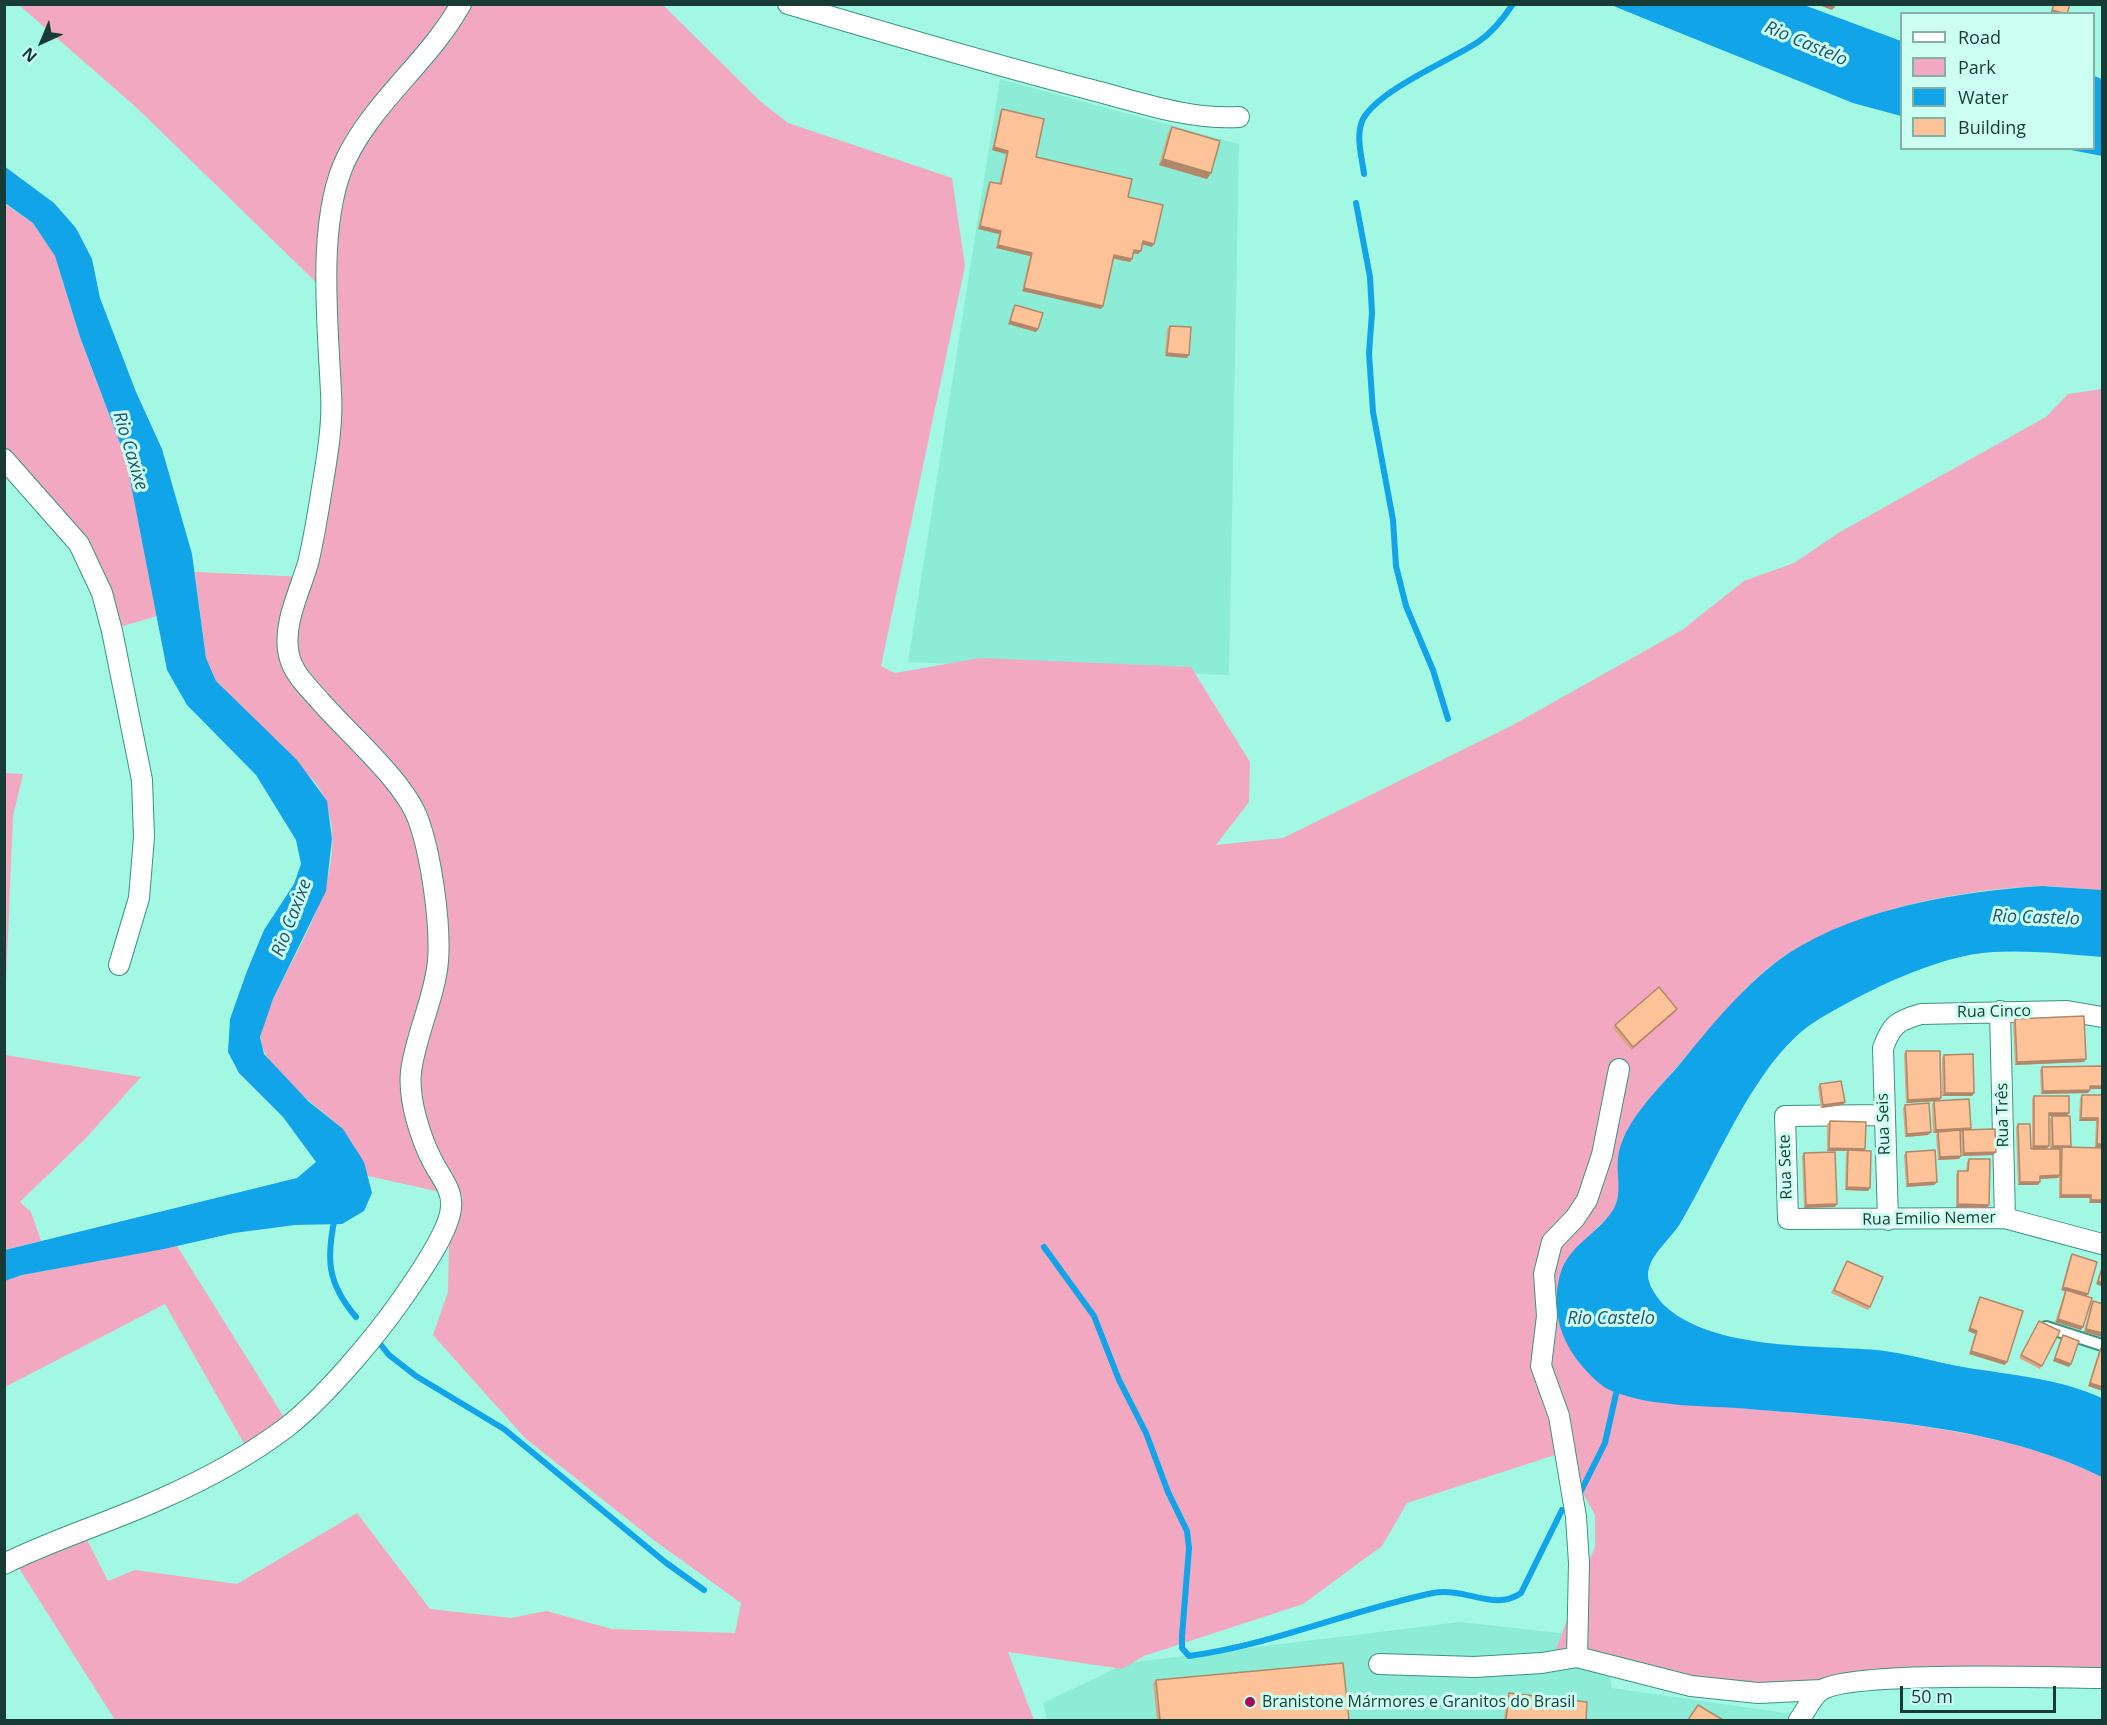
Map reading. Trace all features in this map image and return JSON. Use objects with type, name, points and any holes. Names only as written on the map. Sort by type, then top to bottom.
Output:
[{"type":"street","points":[[4,1564],[80,1529],[166,1497],[249,1453],[289,1425],[323,1393],[394,1310],[446,1228],[452,1205],[445,1181],[432,1161],[425,1143],[412,1097],[411,1072],[438,960],[436,916],[423,837],[417,815],[404,794],[302,681],[287,651],[290,624],[309,560],[323,484],[332,398],[327,292],[328,232],[345,159],[385,98],[443,33],[461,4]]},
{"type":"street","points":[[788,4],[987,63],[1167,109],[1221,118],[1239,117]]},
{"type":"street","points":[[4,459],[79,543],[102,593],[112,631],[142,780],[144,837],[140,898],[119,965]]},
{"type":"street","name":"Rua Três","points":[[2000,1011],[2005,1218]]},
{"type":"street","name":"Rua Cinco","points":[[1890,1030],[1901,1020],[1921,1014],[2067,1011],[2103,1017]]},
{"type":"street","name":"Rua Seis","points":[[1888,1220],[1883,1115],[1883,1048],[1890,1030]]},
{"type":"street","points":[[1577,1657],[1579,1563],[1576,1517],[1559,1416],[1541,1366],[1547,1316],[1544,1274],[1552,1242],[1575,1218],[1587,1200],[1602,1155],[1619,1069]]},
{"type":"street","name":"Rua Sete","points":[[1788,1219],[1785,1116],[1883,1115]]},
{"type":"street","name":"Rua Emilio Nemer","points":[[1788,1219],[2005,1218],[2103,1244]]},
{"type":"street","points":[[1379,1664],[1474,1667],[1542,1663],[1577,1657],[1691,1686],[1758,1693],[1821,1690],[1848,1682],[1936,1677],[2103,1678]]},
{"type":"street","points":[[1799,1720],[1821,1690]]},
{"type":"lane","points":[[2037,1324],[2103,1345]]},
{"type":"shaded area","points":[[1000,79],[1239,144],[1229,675],[908,662]]},
{"type":"shaded area","name":"Branistone Mármores e Granitos do Brasil","points":[[1460,1622],[1604,1638],[1612,1688],[1792,1714],[1788,1720],[1047,1720],[1043,1703],[1127,1663]]},
{"type":"green space","points":[[19,5],[663,5],[760,101],[788,123],[952,178],[965,266],[881,666],[895,673],[980,658],[1191,667],[1250,762],[1249,802],[1216,845],[1283,838],[1511,726],[1682,630],[1744,581],[1794,563],[1840,532],[2046,417],[2068,394],[2102,389],[2102,890],[2047,886],[2008,888],[1911,904],[1848,924],[1819,937],[1777,961],[1752,982],[1660,1087],[1634,1121],[1623,1142],[1620,1151],[1618,1199],[1613,1211],[1594,1231],[1594,1379],[1622,1394],[1652,1401],[1875,1420],[1953,1431],[2030,1449],[2066,1461],[2102,1477],[2102,1669],[1753,1693],[1556,1649],[1595,1546],[1595,1515],[1561,1453],[1407,1503],[1382,1546],[1303,1604],[1144,1656],[1122,1669],[1008,1652],[1034,1720],[115,1720],[15,1562],[83,1532],[108,1581],[135,1570],[237,1584],[357,1513],[430,1609],[511,1618],[546,1611],[612,1629],[735,1633],[741,1603],[655,1541],[525,1438],[433,1335],[448,1292],[449,1243],[463,1197],[368,1176],[353,1145],[341,1128],[281,1075],[264,1050],[261,1032],[265,1018],[317,911],[326,885],[331,859],[332,833],[328,808],[316,783],[216,681],[206,658],[195,572],[307,577],[326,523],[334,406],[327,293],[137,108]]},
{"type":"green space","points":[[4,203],[33,223],[55,256],[80,337],[126,459],[157,616],[116,628],[61,517],[5,446]]},
{"type":"green space","points":[[5,773],[23,774],[13,816],[5,1006]]},
{"type":"green space","points":[[5,1055],[141,1077],[86,1138],[20,1202],[31,1212],[41,1241],[5,1250]]},
{"type":"green space","points":[[177,1246],[285,1419],[246,1447],[165,1304],[5,1387],[5,1281],[22,1275]]},
{"type":"water","name":"Rio Castelo","points":[[1611,5],[1804,5],[1900,41],[1900,116],[1853,103]]},
{"type":"water","points":[[2095,76],[2102,79],[2102,156],[2071,150],[2095,150]]},
{"type":"water","name":"Rio Caxixe","points":[[4,166],[54,203],[76,228],[92,259],[100,298],[136,392],[162,449],[192,554],[206,658],[216,681],[297,760],[327,801],[332,839],[326,891],[273,999],[260,1037],[264,1054],[308,1101],[343,1129],[364,1162],[372,1193],[364,1211],[342,1224],[295,1225],[234,1233],[164,1249],[22,1275],[5,1281],[5,1250],[297,1178],[316,1162],[283,1117],[239,1073],[228,1052],[230,1019],[247,971],[264,930],[294,884],[301,864],[296,840],[256,775],[187,705],[167,670],[126,459],[80,337],[55,256],[33,223],[5,203]]},
{"type":"water","name":"Rio Castelo","points":[[2042,886],[2102,890],[2102,957],[1993,952],[1949,960],[1880,986],[1819,1019],[1797,1036],[1776,1058],[1758,1083],[1681,1222],[1653,1259],[1648,1277],[1653,1291],[1665,1306],[1685,1320],[1710,1331],[1765,1343],[1888,1351],[2051,1382],[2102,1398],[2102,1477],[2061,1459],[2018,1445],[1974,1435],[1839,1416],[1662,1403],[1612,1391],[1596,1380],[1574,1356],[1559,1324],[1557,1288],[1560,1275],[1569,1256],[1606,1219],[1616,1204],[1618,1158],[1626,1132],[1633,1120],[1730,1005],[1758,977],[1789,953],[1816,937],[1846,924],[1878,913],[1945,898],[1978,892]]},
{"type":"building","points":[[2054,4],[2070,4],[2068,12],[2052,10]]},
{"type":"building","points":[[1002,109],[1044,119],[1036,157],[1132,179],[1128,197],[1163,205],[1154,244],[1143,241],[1141,251],[1134,250],[1132,259],[1114,255],[1103,306],[1024,288],[1032,253],[998,245],[1001,231],[980,226],[990,182],[1001,184],[1008,151],[994,147]]},
{"type":"building","points":[[1172,127],[1220,141],[1211,173],[1163,159]]},
{"type":"building","points":[[1015,305],[1043,313],[1038,329],[1010,321]]},
{"type":"building","points":[[1170,326],[1191,327],[1189,355],[1167,353]]},
{"type":"building","points":[[1659,987],[1677,1009],[1633,1047],[1615,1025]]},
{"type":"building","points":[[2084,1016],[2086,1059],[2017,1062],[2015,1019]]},
{"type":"building","points":[[1906,1051],[1940,1051],[1941,1098],[1908,1100]]},
{"type":"building","points":[[1973,1054],[1974,1093],[1945,1093],[1944,1055]]},
{"type":"building","points":[[2103,1066],[2103,1086],[2090,1086],[2090,1090],[2043,1091],[2042,1067]]},
{"type":"building","points":[[1841,1081],[1845,1102],[1823,1105],[1820,1084]]},
{"type":"building","points":[[2082,1095],[2103,1095],[2103,1144],[2097,1144],[2098,1118],[2081,1118]]},
{"type":"building","points":[[2034,1096],[2069,1096],[2069,1113],[2049,1113],[2049,1146],[2034,1146]]},
{"type":"building","points":[[1969,1099],[1971,1128],[1936,1130],[1934,1101]]},
{"type":"building","points":[[1929,1103],[1931,1132],[1907,1134],[1905,1105]]},
{"type":"building","points":[[2052,1116],[2070,1116],[2071,1146],[2053,1146]]},
{"type":"building","points":[[1830,1121],[1866,1122],[1865,1149],[1829,1148]]},
{"type":"building","points":[[2018,1124],[2030,1124],[2031,1149],[2060,1149],[2060,1175],[2040,1176],[2040,1182],[2020,1182]]},
{"type":"building","points":[[1995,1129],[1996,1152],[1964,1153],[1963,1130]]},
{"type":"building","points":[[1960,1130],[1961,1156],[1940,1157],[1938,1132]]},
{"type":"building","points":[[2062,1147],[2103,1148],[2103,1200],[2091,1200],[2091,1195],[2061,1195]]},
{"type":"building","points":[[1848,1150],[1871,1151],[1870,1188],[1847,1187]]},
{"type":"building","points":[[1935,1150],[1937,1182],[1908,1184],[1906,1152]]},
{"type":"building","points":[[1835,1152],[1837,1204],[1806,1205],[1804,1153]]},
{"type":"building","points":[[1969,1159],[1990,1159],[1989,1205],[1958,1204],[1958,1171],[1968,1171]]},
{"type":"building","points":[[2072,1254],[2097,1262],[2088,1294],[2063,1287]]},
{"type":"building","points":[[1847,1261],[1883,1277],[1870,1307],[1834,1290]]},
{"type":"building","points":[[2103,1266],[2103,1283],[2098,1281]]},
{"type":"building","points":[[2066,1290],[2092,1298],[2083,1327],[2058,1319]]},
{"type":"building","points":[[1980,1297],[2023,1311],[2007,1362],[1971,1351],[1977,1331],[1970,1328]]},
{"type":"building","points":[[2093,1301],[2103,1304],[2103,1333],[2086,1329]]},
{"type":"building","points":[[2039,1321],[2060,1331],[2042,1366],[2021,1355]]},
{"type":"building","points":[[2063,1335],[2079,1341],[2071,1364],[2055,1358]]},
{"type":"building","points":[[2101,1348],[2103,1348],[2103,1387],[2090,1383]]},
{"type":"building","name":"Branistone Mármores e Granitos do Brasil","points":[[1343,1663],[1349,1720],[1160,1720],[1156,1680]]},
{"type":"building","points":[[1509,1693],[1587,1702],[1586,1720],[1506,1720]]},
{"type":"building","points":[[1698,1705],[1723,1720],[1688,1720]]},
{"type":"waterway","points":[[1364,174],[1360,132],[1363,119],[1372,108],[1399,86],[1483,38],[1497,25],[1513,4]]},
{"type":"waterway","points":[[1356,203],[1370,277],[1372,313],[1369,353],[1373,412],[1393,520],[1396,566],[1406,606],[1433,670],[1448,719]]},
{"type":"waterway","points":[[335,1217],[330,1246],[331,1270],[339,1293],[356,1317]]},
{"type":"waterway","points":[[1044,1247],[1094,1316],[1119,1380],[1146,1433],[1168,1492],[1187,1531],[1189,1548],[1182,1648],[1189,1656],[1251,1644],[1372,1608],[1433,1593],[1457,1593],[1490,1600],[1511,1598],[1521,1593],[1562,1510]]},
{"type":"waterway","points":[[381,1345],[389,1355],[416,1376],[504,1429],[665,1562],[704,1590]]},
{"type":"waterway","points":[[1581,1491],[1605,1443],[1618,1385]]},
{"type":"place","name":"Branistone Mármores e Granitos do Brasil","points":[[1250,1702]]}]
